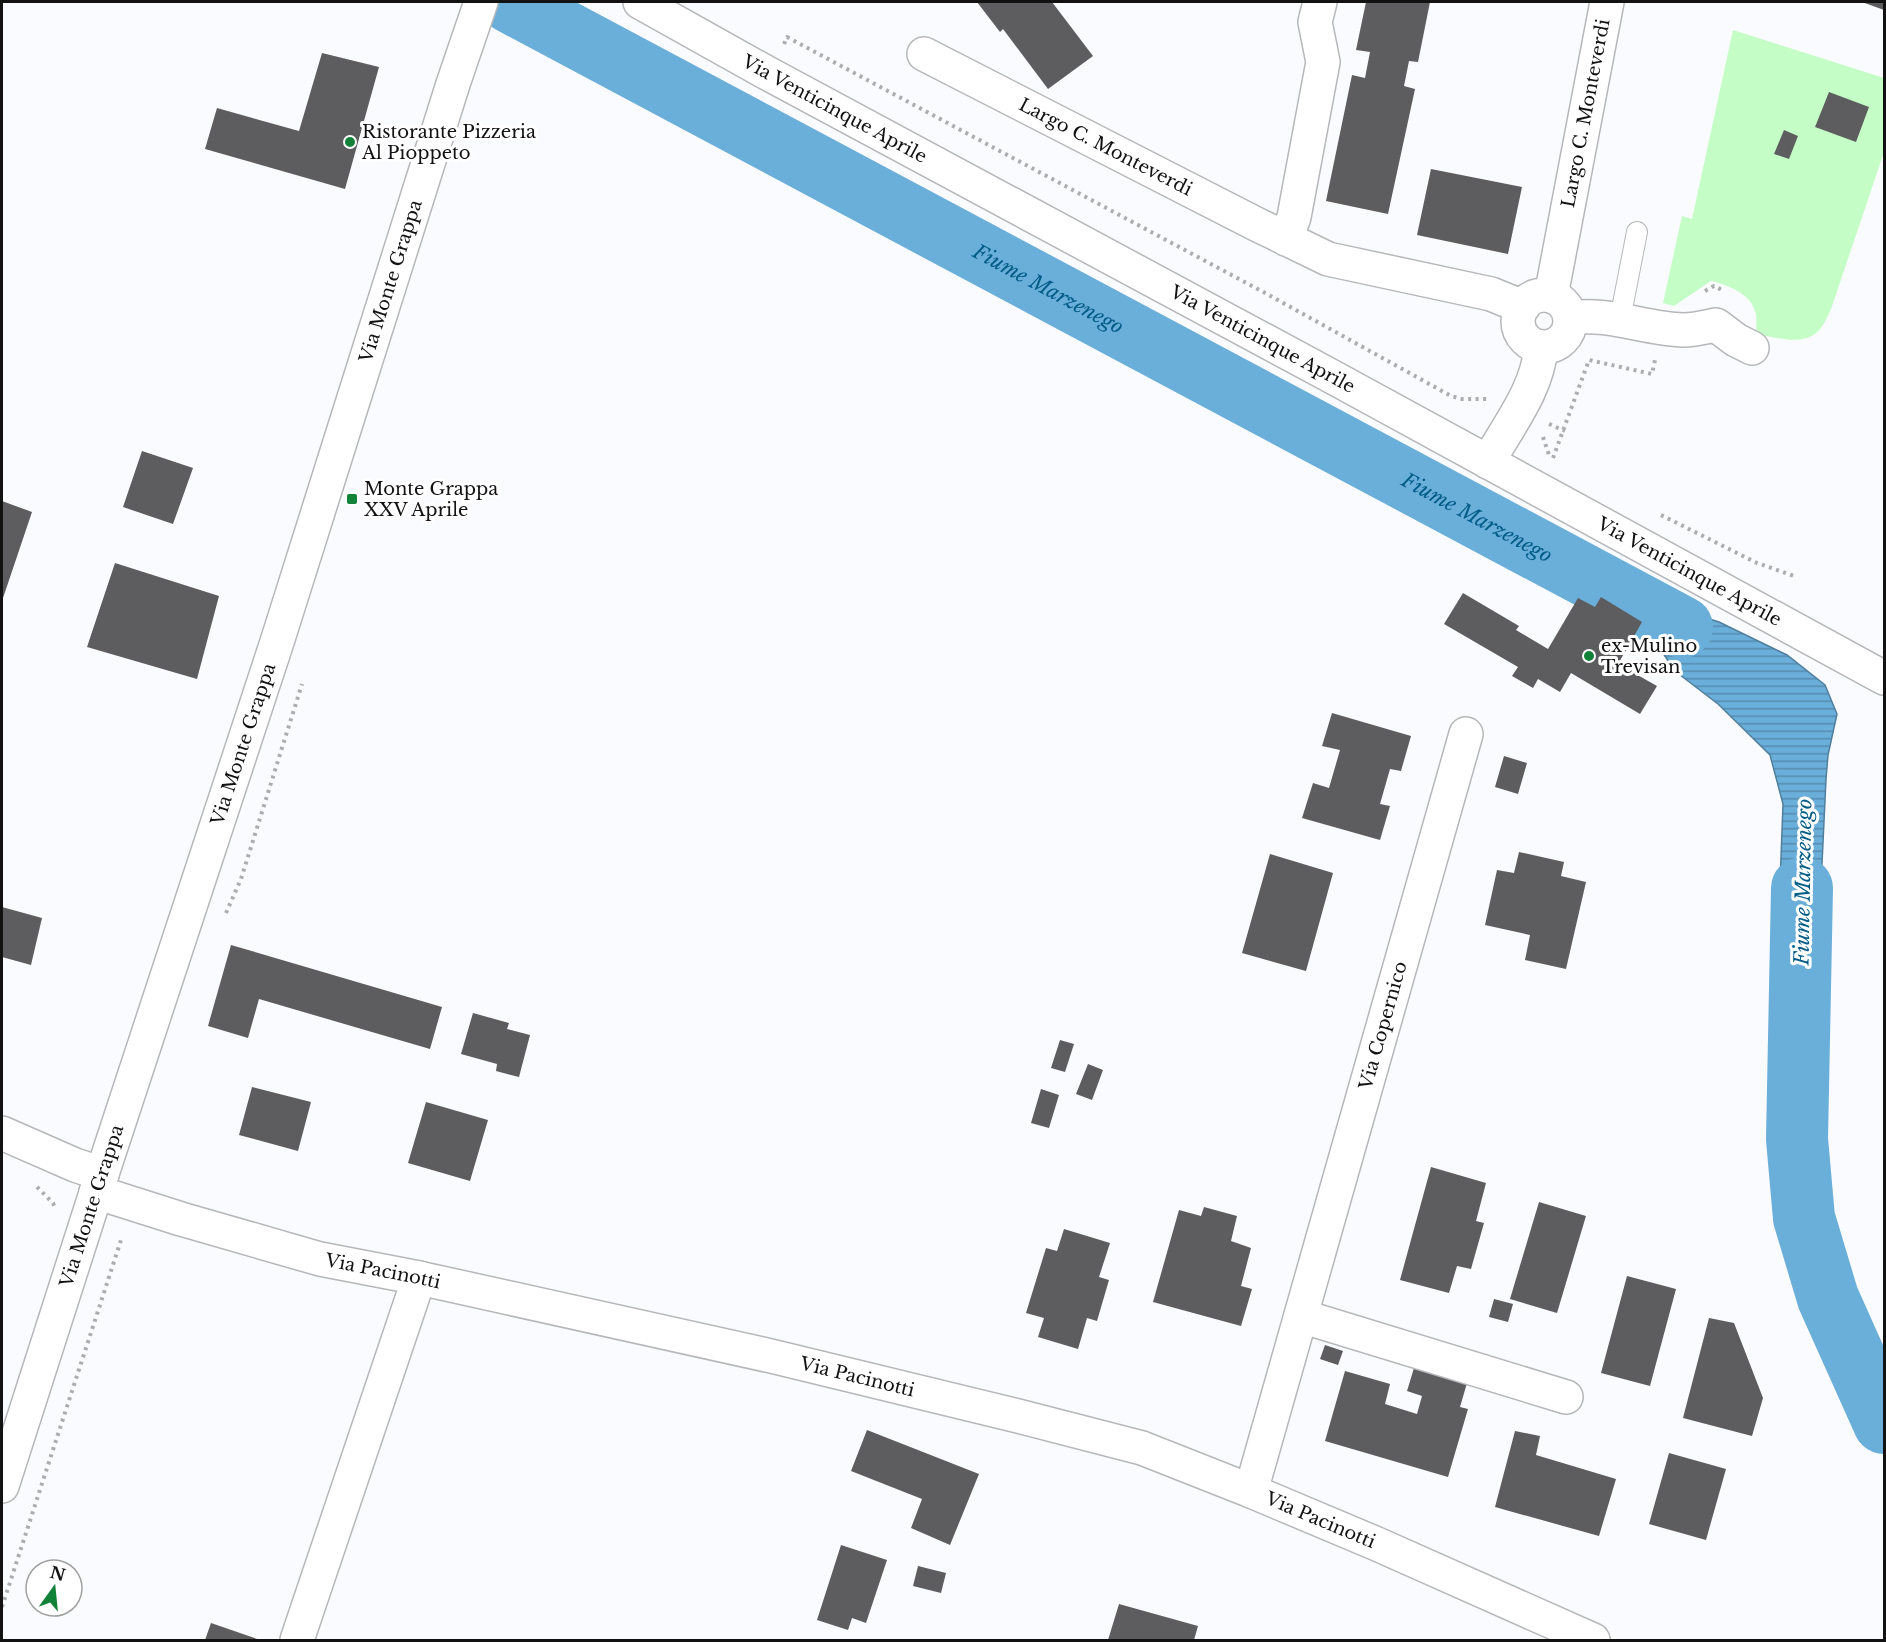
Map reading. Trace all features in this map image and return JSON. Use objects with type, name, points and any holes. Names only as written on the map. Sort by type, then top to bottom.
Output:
[{"type":"street","name":"Via Monte Grappa","points":[[2,1486],[273,653],[481,2]]},
{"type":"street","name":"Via Venticinque Aprile","points":[[640,2],[1884,678]]},
{"type":"street","points":[[1286,239],[1294,218],[1323,62],[1316,22],[1320,2]]},
{"type":"street","name":"Largo C. Monteverdi","points":[[1548,307],[1608,2]]},
{"type":"street","name":"Largo C. Monteverdi","points":[[924,54],[1328,259],[1585,316],[1685,330],[1716,325],[1736,340],[1752,348]]},
{"type":"street","name":"Largo C. Monteverdi","points":[[1548,307],[1570,327],[1566,336],[1559,343],[1550,346],[1541,347],[1531,344],[1523,336],[1519,327],[1519,317],[1548,307]]},
{"type":"street","points":[[1488,462],[1534,379],[1540,360],[1541,347]]},
{"type":"street","name":"Via Copernico","points":[[1251,1491],[1466,734]]},
{"type":"street","name":"Via Pacinotti","points":[[2,1133],[75,1165],[99,1183],[181,1219],[320,1259],[419,1278],[771,1356],[1142,1448],[1377,1544],[1593,1641]]},
{"type":"street","points":[[297,1641],[419,1278]]},
{"type":"street","points":[[1301,1316],[1566,1397]]},
{"type":"lane","points":[[1620,320],[1638,232]]},
{"type":"path","points":[[767,73],[788,37],[1267,294],[1451,396],[1462,399],[1490,399]]},
{"type":"path","points":[[1553,458],[1589,360],[1652,374],[1656,354]]},
{"type":"path","points":[[1656,512],[1757,563],[1797,577]]},
{"type":"path","points":[[2,1607],[119,1246]]},
{"type":"green space","points":[[1733,30],[1884,78],[1884,152],[1831,309],[1818,331],[1802,339],[1787,340],[1756,334],[1756,314],[1750,301],[1732,288],[1711,281],[1674,306],[1663,303],[1682,216],[1692,219]]},
{"type":"water","points":[[1613,576],[1661,604],[1719,622],[1787,655],[1825,685],[1837,714],[1828,755],[1826,779],[1817,969],[1800,971],[1777,965],[1783,804],[1770,755],[1718,704],[1675,671],[1642,622],[1601,597]]},
{"type":"building","points":[[977,2],[1052,2],[1093,56],[1048,89],[1003,29],[1000,32]]},
{"type":"building","points":[[1366,2],[1430,2],[1418,62],[1409,61],[1404,86],[1415,89],[1388,214],[1326,201],[1352,75],[1365,78],[1370,52],[1356,50]]},
{"type":"building","points":[[1862,2],[1884,2],[1884,10]]},
{"type":"building","points":[[322,53],[379,67],[345,189],[205,149],[217,108],[299,131]]},
{"type":"building","points":[[1829,92],[1869,107],[1856,142],[1815,127]]},
{"type":"building","points":[[1784,130],[1798,136],[1789,159],[1774,154]]},
{"type":"building","points":[[1431,169],[1522,187],[1508,254],[1417,235]]},
{"type":"building","points":[[142,451],[193,468],[173,524],[123,507]]},
{"type":"building","points":[[2,501],[32,512],[2,601]]},
{"type":"building","points":[[115,563],[219,596],[197,679],[87,647]]},
{"type":"building","points":[[1463,593],[1519,626],[1516,630],[1548,649],[1578,598],[1595,607],[1601,597],[1642,622],[1618,664],[1657,686],[1640,714],[1571,673],[1560,692],[1538,679],[1533,688],[1512,676],[1518,667],[1444,624]]},
{"type":"building","points":[[1332,713],[1411,736],[1401,771],[1390,769],[1380,804],[1390,806],[1380,840],[1302,818],[1313,783],[1329,788],[1340,750],[1322,746]]},
{"type":"building","points":[[1504,756],[1527,763],[1518,794],[1495,787]]},
{"type":"building","points":[[1519,852],[1564,862],[1561,876],[1586,882],[1566,969],[1525,960],[1530,935],[1485,925],[1497,870],[1514,873]]},
{"type":"building","points":[[1270,854],[1333,873],[1306,971],[1242,953]]},
{"type":"building","points":[[2,907],[42,918],[31,965],[2,957]]},
{"type":"building","points":[[231,945],[442,1007],[430,1049],[259,999],[248,1038],[208,1026]]},
{"type":"building","points":[[473,1013],[509,1023],[507,1029],[530,1035],[519,1077],[496,1071],[497,1064],[461,1054]]},
{"type":"building","points":[[1060,1040],[1074,1044],[1065,1072],[1051,1068]]},
{"type":"building","points":[[1088,1064],[1103,1070],[1092,1100],[1076,1094]]},
{"type":"building","points":[[252,1087],[311,1102],[298,1151],[239,1135]]},
{"type":"building","points":[[1041,1089],[1059,1095],[1049,1128],[1031,1123]]},
{"type":"building","points":[[426,1102],[488,1120],[470,1181],[408,1163]]},
{"type":"building","points":[[1431,1167],[1486,1183],[1476,1221],[1484,1223],[1471,1269],[1457,1266],[1449,1293],[1400,1280]]},
{"type":"building","points":[[1539,1202],[1586,1216],[1557,1313],[1510,1299]]},
{"type":"building","points":[[1204,1207],[1237,1216],[1231,1241],[1251,1248],[1241,1286],[1252,1289],[1241,1326],[1153,1302],[1179,1210],[1201,1216]]},
{"type":"building","points":[[1064,1229],[1110,1243],[1099,1277],[1109,1280],[1097,1321],[1087,1318],[1078,1349],[1038,1337],[1044,1318],[1026,1313],[1046,1248],[1057,1251]]},
{"type":"building","points":[[1627,1276],[1676,1289],[1650,1386],[1601,1373]]},
{"type":"building","points":[[1494,1299],[1513,1304],[1508,1322],[1489,1317]]},
{"type":"building","points":[[1709,1318],[1734,1323],[1763,1398],[1752,1436],[1683,1418]]},
{"type":"building","points":[[1325,1345],[1343,1351],[1338,1365],[1320,1359]]},
{"type":"building","points":[[1414,1368],[1467,1383],[1460,1407],[1468,1409],[1448,1477],[1325,1441],[1345,1371],[1390,1384],[1385,1404],[1417,1414],[1422,1396],[1407,1391]]},
{"type":"building","points":[[867,1430],[979,1474],[950,1545],[911,1528],[922,1499],[851,1471]]},
{"type":"building","points":[[1515,1431],[1540,1436],[1536,1455],[1616,1479],[1599,1536],[1495,1507]]},
{"type":"building","points":[[1669,1453],[1726,1469],[1706,1540],[1649,1524]]},
{"type":"building","points":[[841,1545],[887,1560],[866,1623],[852,1618],[848,1630],[817,1620]]},
{"type":"building","points":[[918,1566],[946,1573],[941,1593],[913,1586]]},
{"type":"building","points":[[1119,1604],[1198,1626],[1194,1640],[1108,1640]]},
{"type":"building","points":[[211,1623],[260,1640],[205,1640]]},
{"type":"waterway","name":"Fiume Marzenego","points":[[510,2],[1682,627]]},
{"type":"waterway","name":"Fiume Marzenego","points":[[1802,888],[1797,1139],[1804,1218],[1828,1298],[1884,1423]]},
{"type":"place","name":"Ristorante Pizzeria Al Pioppeto","points":[[350,142]]},
{"type":"place","name":"Monte Grappa XXV Aprile","points":[[352,499]]},
{"type":"place","name":"ex-Mulino Trevisan","points":[[1589,656]]}]
